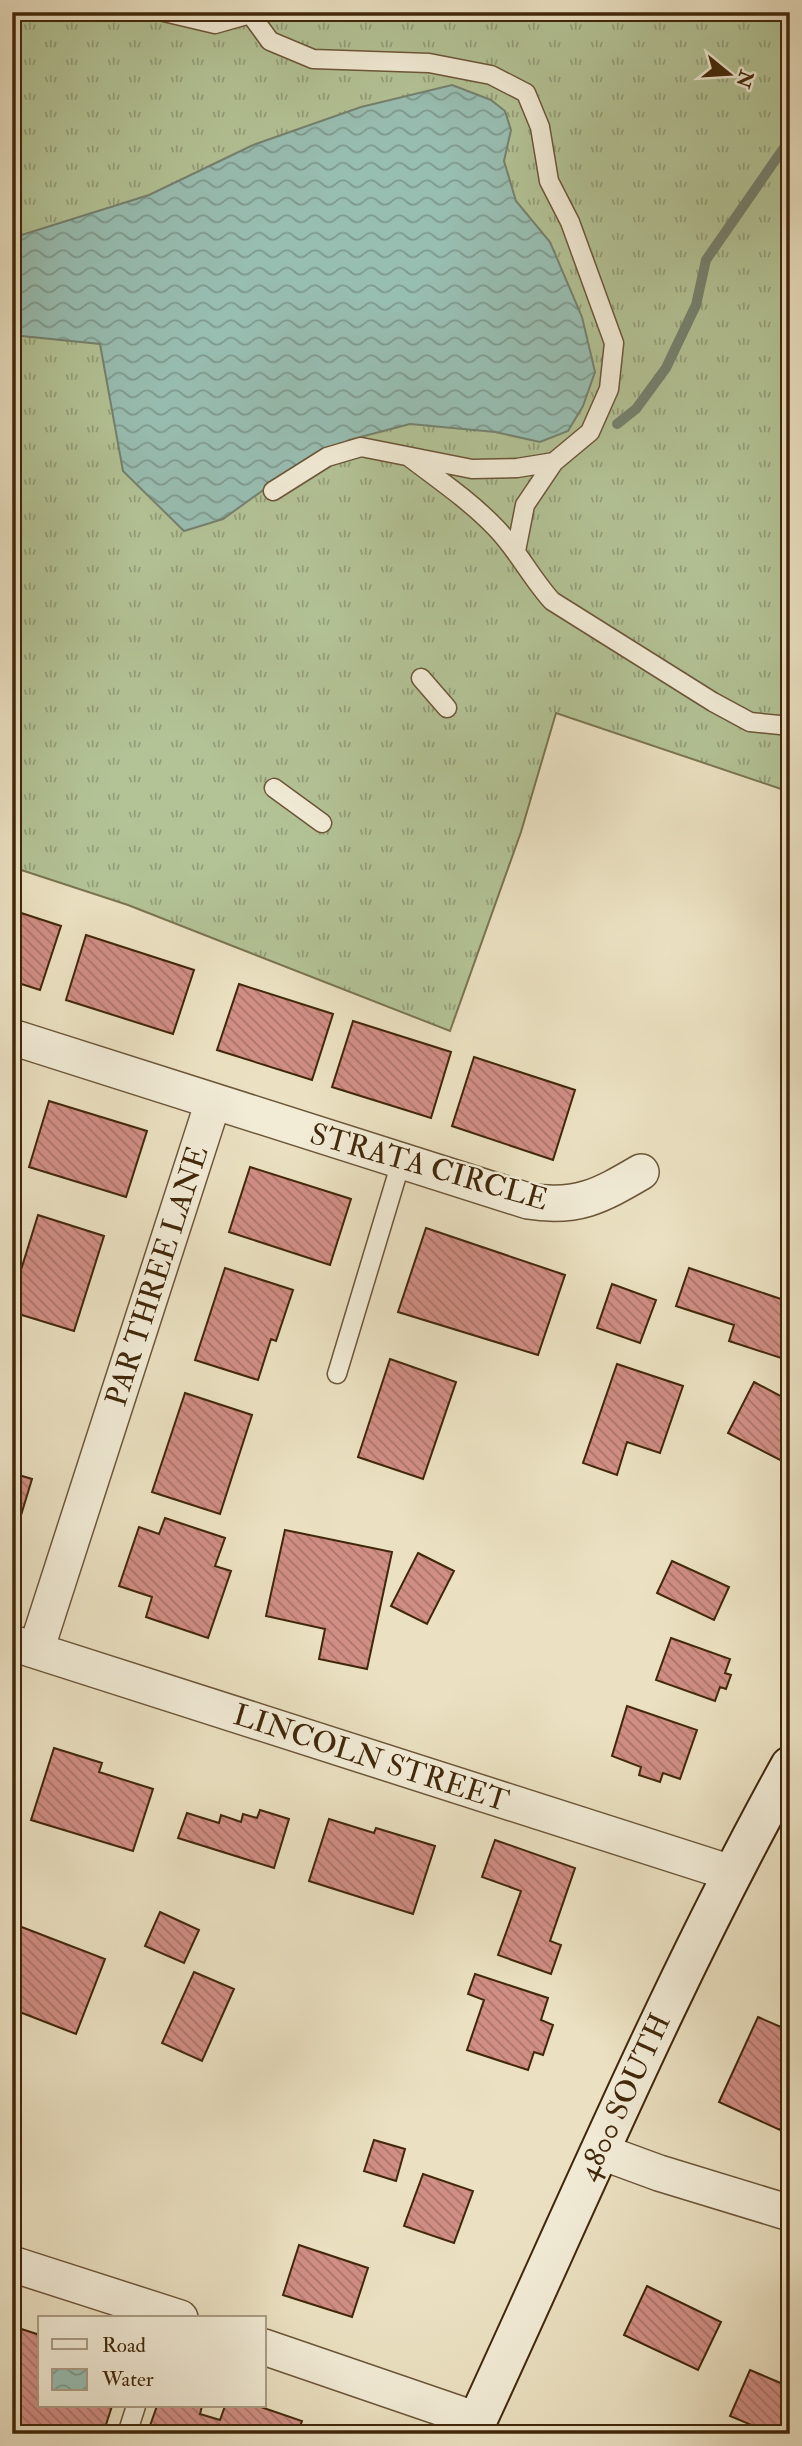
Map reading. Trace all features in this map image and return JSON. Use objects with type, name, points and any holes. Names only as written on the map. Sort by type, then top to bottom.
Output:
[{"type":"street","points":[[12,1037],[213,1102]]},
{"type":"street","name":"STRATA CIRCLE","points":[[213,1102],[468,1185],[547,1204],[580,1202],[600,1196],[641,1172]]},
{"type":"street","name":"PAR THREE LANE","points":[[24,1646],[213,1102]]},
{"type":"street","name":"LINCOLN STREET","points":[[24,1646],[731,1873]]},
{"type":"street","name":"4800 SOUTH","points":[[474,2427],[599,2151],[731,1873],[790,1766]]},
{"type":"street","points":[[599,2151],[659,2174],[790,2213]]},
{"type":"street","points":[[12,2263],[167,2316]]},
{"type":"street","points":[[266,2348],[474,2427]]},
{"type":"lane","points":[[164,12],[215,24],[254,13],[270,41],[313,59],[429,63],[491,75],[526,93],[540,127],[549,181],[570,222],[614,343],[609,389],[590,432],[554,462],[525,505],[516,551]]},
{"type":"lane","points":[[272,491],[327,457],[360,447],[472,468],[517,468],[554,462]]},
{"type":"lane","points":[[409,457],[495,527],[516,551],[532,579],[552,601],[750,722],[790,726]]},
{"type":"lane","points":[[421,678],[447,708]]},
{"type":"lane","points":[[274,788],[322,823]]},
{"type":"lane","points":[[337,1374],[401,1163]]},
{"type":"lane","points":[[127,2434],[135,2408]]},
{"type":"green space","points":[[12,12],[790,12],[790,792],[556,713],[521,832],[450,1031],[128,905],[12,867]]},
{"type":"water","points":[[452,85],[491,100],[505,111],[511,130],[504,161],[516,201],[550,242],[582,317],[595,372],[583,406],[568,431],[540,442],[495,432],[410,424],[349,440],[280,478],[223,519],[184,531],[123,471],[100,344],[12,335],[12,238],[149,195],[253,145],[361,107]]},
{"type":"building","points":[[12,910],[61,926],[40,990],[12,981]]},
{"type":"building","points":[[86,935],[194,970],[173,1034],[66,1000]]},
{"type":"building","points":[[239,984],[333,1014],[312,1080],[217,1050]]},
{"type":"building","points":[[353,1021],[451,1052],[431,1118],[332,1087]]},
{"type":"building","points":[[474,1057],[575,1090],[553,1160],[452,1126]]},
{"type":"building","points":[[49,1101],[147,1131],[126,1197],[29,1167]]},
{"type":"building","points":[[250,1167],[351,1199],[330,1265],[229,1232]]},
{"type":"building","points":[[38,1215],[104,1236],[74,1331],[12,1312],[12,1299]]},
{"type":"building","points":[[426,1228],[565,1275],[538,1355],[398,1312]]},
{"type":"building","points":[[225,1268],[293,1290],[276,1341],[271,1339],[258,1380],[195,1360]]},
{"type":"building","points":[[689,1268],[790,1302],[787,1360],[729,1341],[734,1325],[676,1306]]},
{"type":"building","points":[[612,1284],[656,1300],[640,1343],[597,1328]]},
{"type":"building","points":[[390,1359],[456,1382],[423,1479],[358,1457]]},
{"type":"building","points":[[617,1364],[683,1386],[660,1453],[627,1442],[617,1475],[583,1463]]},
{"type":"building","points":[[754,1382],[790,1401],[790,1465],[728,1433]]},
{"type":"building","points":[[185,1393],[252,1415],[220,1514],[152,1492]]},
{"type":"building","points":[[12,1473],[32,1479],[12,1545]]},
{"type":"building","points":[[165,1518],[225,1538],[215,1566],[231,1571],[208,1638],[146,1617],[152,1597],[119,1586],[139,1527],[159,1534]]},
{"type":"building","points":[[285,1530],[392,1552],[367,1669],[319,1659],[325,1629],[266,1616]]},
{"type":"building","points":[[418,1553],[454,1571],[427,1624],[391,1606]]},
{"type":"building","points":[[672,1561],[729,1587],[714,1620],[657,1593]]},
{"type":"building","points":[[671,1638],[730,1659],[725,1673],[731,1675],[726,1689],[720,1687],[715,1701],[656,1680]]},
{"type":"building","points":[[627,1706],[697,1730],[680,1779],[663,1773],[660,1782],[639,1775],[641,1767],[612,1756]]},
{"type":"building","points":[[54,1748],[102,1763],[99,1772],[153,1789],[133,1851],[31,1820]]},
{"type":"building","points":[[260,1810],[289,1819],[274,1868],[178,1838],[187,1813],[219,1823],[221,1815],[241,1822],[243,1814],[257,1818]]},
{"type":"building","points":[[329,1819],[374,1833],[376,1828],[435,1846],[413,1914],[309,1881]]},
{"type":"building","points":[[495,1840],[575,1868],[550,1941],[561,1945],[551,1974],[498,1955],[521,1891],[482,1877]]},
{"type":"building","points":[[160,1912],[199,1930],[184,1963],[145,1946]]},
{"type":"building","points":[[19,1926],[105,1959],[76,2034],[12,2009],[12,1932],[15,1934]]},
{"type":"building","points":[[194,1972],[234,1989],[202,2061],[162,2043]]},
{"type":"building","points":[[475,1974],[548,1998],[541,2020],[553,2025],[543,2055],[534,2052],[528,2070],[467,2050],[484,2000],[468,1994]]},
{"type":"building","points":[[758,2017],[790,2031],[790,2110],[780,2130],[719,2102]]},
{"type":"building","points":[[374,2140],[405,2149],[396,2181],[364,2171]]},
{"type":"building","points":[[423,2174],[473,2191],[454,2243],[404,2226]]},
{"type":"building","points":[[299,2245],[368,2268],[352,2317],[283,2295]]},
{"type":"building","points":[[647,2286],[721,2322],[698,2370],[624,2335]]},
{"type":"building","points":[[12,2326],[38,2334],[38,2408],[111,2408],[103,2434],[12,2434]]},
{"type":"building","points":[[750,2370],[790,2387],[790,2434],[773,2434],[730,2416]]},
{"type":"building","points":[[156,2408],[202,2408],[200,2414],[220,2420],[224,2408],[264,2408],[302,2421],[297,2434],[147,2434]]},
{"type":"waterway","points":[[617,424],[636,409],[666,368],[696,305],[706,260],[790,139]]}]
